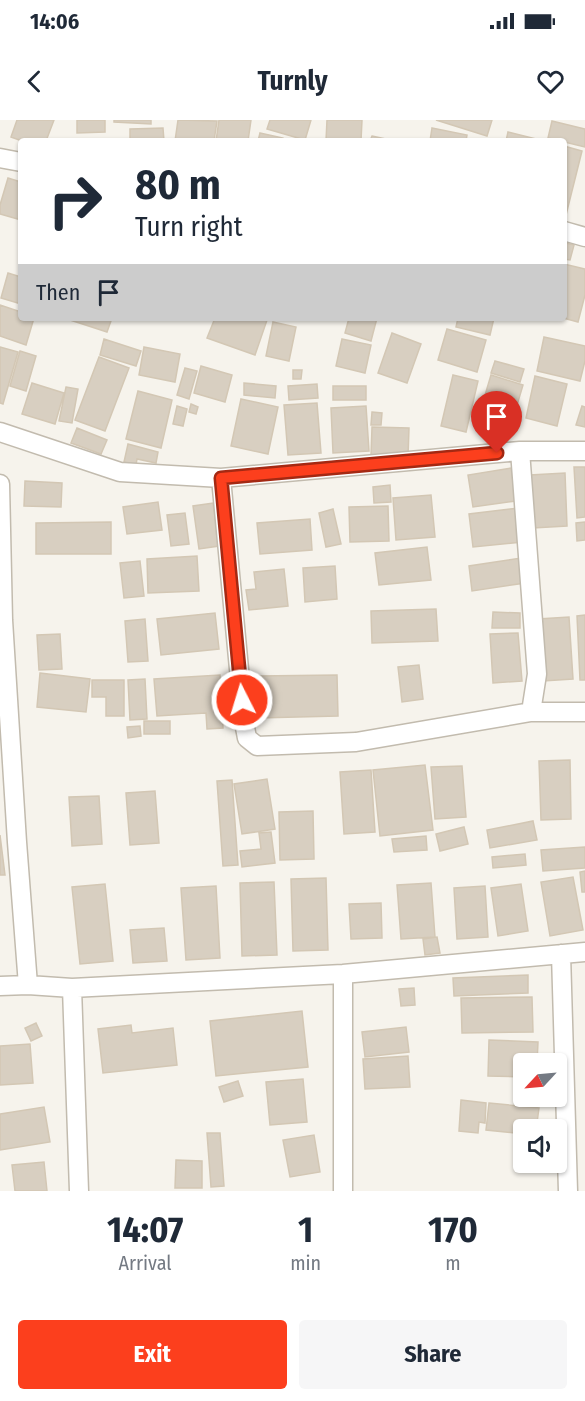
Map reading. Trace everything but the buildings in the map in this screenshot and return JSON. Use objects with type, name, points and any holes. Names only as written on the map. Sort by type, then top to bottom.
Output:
[{"type":"street","points":[[0,158],[18,161]]},
{"type":"street","points":[[567,232],[585,237]]},
{"type":"street","points":[[0,432],[120,472],[221,478],[520,451],[585,452]]},
{"type":"street","points":[[520,451],[537,674],[531,712]]},
{"type":"street","points":[[221,478],[244,722],[248,738],[257,746],[356,742],[531,712],[585,712]]},
{"type":"street","points":[[0,484],[3,620],[28,985]]},
{"type":"street","points":[[0,986],[72,988],[343,974],[585,952]]},
{"type":"street","points":[[561,954],[568,1191]]},
{"type":"street","points":[[343,974],[343,1191]]},
{"type":"street","points":[[72,988],[79,1191]]},
{"type":"route","points":[[242,700],[221,478],[497,453]]}]
